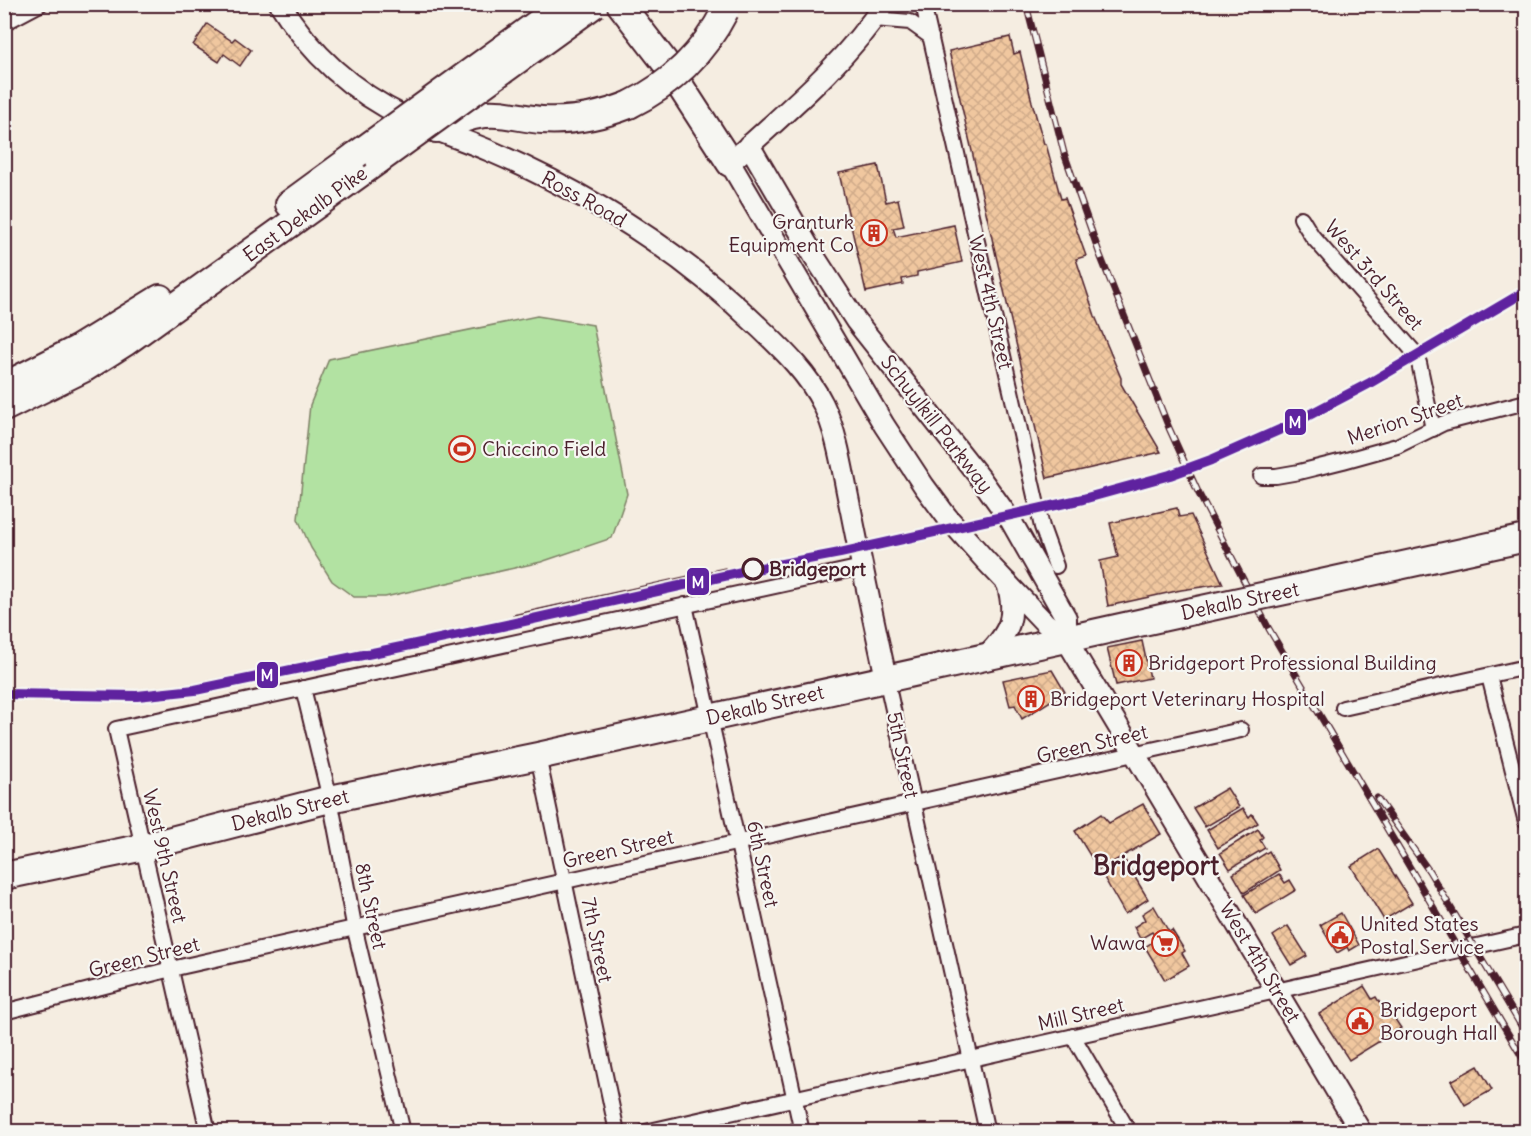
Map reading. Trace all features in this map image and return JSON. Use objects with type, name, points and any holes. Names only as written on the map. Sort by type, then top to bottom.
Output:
[{"type":"highway","name":"East Dekalb Pike","points":[[4,408],[85,368],[126,342],[368,158],[564,4]]},
{"type":"highway","name":"East Dekalb Pike","points":[[4,387],[77,349],[147,307],[595,4]]},
{"type":"highway","points":[[620,4],[664,61],[730,163]]},
{"type":"highway","points":[[436,129],[474,115],[497,113],[560,121],[595,117],[629,105],[663,86],[693,60],[727,8]]},
{"type":"highway","name":"Dekalb Street","points":[[4,876],[144,847],[330,799],[538,756],[1527,538]]},
{"type":"main road","name":"Ross Road","points":[[280,4],[293,26],[331,67],[382,104],[406,117],[503,157],[586,198],[626,222],[704,278],[744,312],[801,370],[823,404],[838,451]]},
{"type":"main road","points":[[730,163],[827,73],[879,12]]},
{"type":"main road","name":"Schuylkill Parkway","points":[[749,146],[814,256],[856,321],[981,479],[1011,521],[1066,618],[1066,639]]},
{"type":"main road","name":"Schuylkill Parkway","points":[[730,163],[903,456],[947,517],[1046,623],[1066,639]]},
{"type":"main road","name":"5th Street","points":[[838,451],[886,678]]},
{"type":"main road","points":[[986,656],[1002,639],[1010,623],[1012,605],[1007,583]]},
{"type":"main road","name":"West 4th Street","points":[[1066,639],[1361,1131]]},
{"type":"street","points":[[4,23],[39,4]]},
{"type":"street","name":"West 4th Street","points":[[923,4],[1042,526],[1056,566]]},
{"type":"street","points":[[879,12],[910,22],[931,37]]},
{"type":"street","name":"West 3rd Street","points":[[1301,218],[1312,236],[1415,353],[1433,429]]},
{"type":"street","name":"Merion Street","points":[[1261,476],[1299,472],[1397,446],[1444,423],[1527,402]]},
{"type":"street","points":[[303,688],[862,567]]},
{"type":"street","name":"6th Street","points":[[686,605],[802,1131]]},
{"type":"street","points":[[1343,708],[1527,667]]},
{"type":"street","points":[[1489,676],[1527,822]]},
{"type":"street","name":"5th Street","points":[[886,678],[987,1131]]},
{"type":"street","name":"West 9th Street","points":[[208,1131],[116,729],[303,688]]},
{"type":"street","name":"8th Street","points":[[303,688],[330,799],[355,930],[403,1131]]},
{"type":"street","name":"Green Street","points":[[4,1012],[171,969],[355,930],[1241,730]]},
{"type":"street","name":"7th Street","points":[[538,756],[617,1131]]},
{"type":"street","name":"Mill Street","points":[[645,1131],[1527,935]]},
{"type":"street","points":[[1073,1036],[1129,1131]]},
{"type":"green space","name":"Chiccino Field","points":[[537,316],[593,325],[627,494],[612,538],[541,562],[385,597],[354,597],[332,581],[311,548],[298,519],[310,405],[329,359]]},
{"type":"building","points":[[207,24],[232,41],[235,38],[251,50],[240,66],[224,54],[219,62],[193,45]]},
{"type":"building","points":[[1010,37],[1014,54],[1020,52],[1032,102],[1061,199],[1065,198],[1086,256],[1076,259],[1095,316],[1121,378],[1121,384],[1161,452],[1047,478],[949,51]]},
{"type":"building","name":"Granturk Equipment Co","points":[[878,165],[886,202],[898,199],[904,226],[893,228],[896,237],[954,225],[962,262],[917,272],[917,276],[902,279],[903,284],[866,292],[839,173]]},
{"type":"building","points":[[1177,508],[1179,517],[1191,515],[1223,584],[1181,590],[1108,606],[1100,561],[1118,557],[1110,523]]},
{"type":"building","name":"Bridgeport Professional Building","points":[[1142,641],[1150,678],[1116,685],[1107,648]]},
{"type":"building","name":"Bridgeport Veterinary Hospital","points":[[1052,670],[1065,692],[1022,719],[1015,705],[1010,706],[1003,680]]},
{"type":"building","points":[[1227,788],[1239,807],[1205,827],[1193,808]]},
{"type":"building","points":[[1143,804],[1161,834],[1099,870],[1075,831],[1101,814],[1109,823]]},
{"type":"building","points":[[1243,808],[1249,817],[1252,814],[1258,823],[1218,848],[1207,830]]},
{"type":"building","points":[[1258,829],[1263,837],[1260,840],[1265,848],[1230,869],[1220,853]]},
{"type":"building","points":[[1378,849],[1412,903],[1384,920],[1351,866]]},
{"type":"building","points":[[1269,851],[1280,870],[1244,893],[1233,874]]},
{"type":"building","points":[[1124,859],[1148,899],[1125,914],[1102,874]]},
{"type":"building","points":[[1279,874],[1285,883],[1290,880],[1296,890],[1256,914],[1244,895]]},
{"type":"building","name":"Wawa","points":[[1154,906],[1169,932],[1172,930],[1185,951],[1182,953],[1189,966],[1165,980],[1145,947],[1157,939],[1152,932],[1140,939],[1134,927],[1145,920],[1142,914]]},
{"type":"building","name":"United States Postal Service","points":[[1341,913],[1359,945],[1349,951],[1347,947],[1337,953],[1320,925]]},
{"type":"building","points":[[1288,926],[1307,956],[1291,965],[1273,936]]},
{"type":"building","name":"Bridgeport Borough Hall","points":[[1364,986],[1372,999],[1376,997],[1383,1008],[1386,1006],[1401,1028],[1349,1060],[1319,1014]]},
{"type":"building","points":[[1478,1066],[1492,1090],[1465,1105],[1451,1081]]},
{"type":"tram line","points":[[513,615],[725,568]]},
{"type":"railway","points":[[1026,4],[1064,153],[1100,255],[1169,428],[1199,494],[1269,629],[1526,1064]]},
{"type":"railway","points":[[1377,798],[1429,871],[1526,1034]]},
{"type":"transit line","name":"M","points":[[4,694],[137,696],[195,690],[502,626],[1083,499],[1170,475],[1211,460],[1286,427],[1368,384],[1526,291]]},
{"type":"place","name":"Granturk Equipment Co","points":[[874,233]]},
{"type":"place","name":"Chiccino Field","points":[[462,449]]},
{"type":"place","name":"Bridgeport","points":[[753,569]]},
{"type":"place","name":"Bridgeport Professional Building","points":[[1129,663]]},
{"type":"place","name":"Bridgeport Veterinary Hospital","points":[[1031,699]]},
{"type":"place","name":"United States Postal Service","points":[[1340,935]]},
{"type":"place","name":"Wawa","points":[[1165,943]]},
{"type":"place","name":"Bridgeport Borough Hall","points":[[1360,1021]]},
{"type":"district","name":"Bridgeport","points":[[1156,866]]}]
